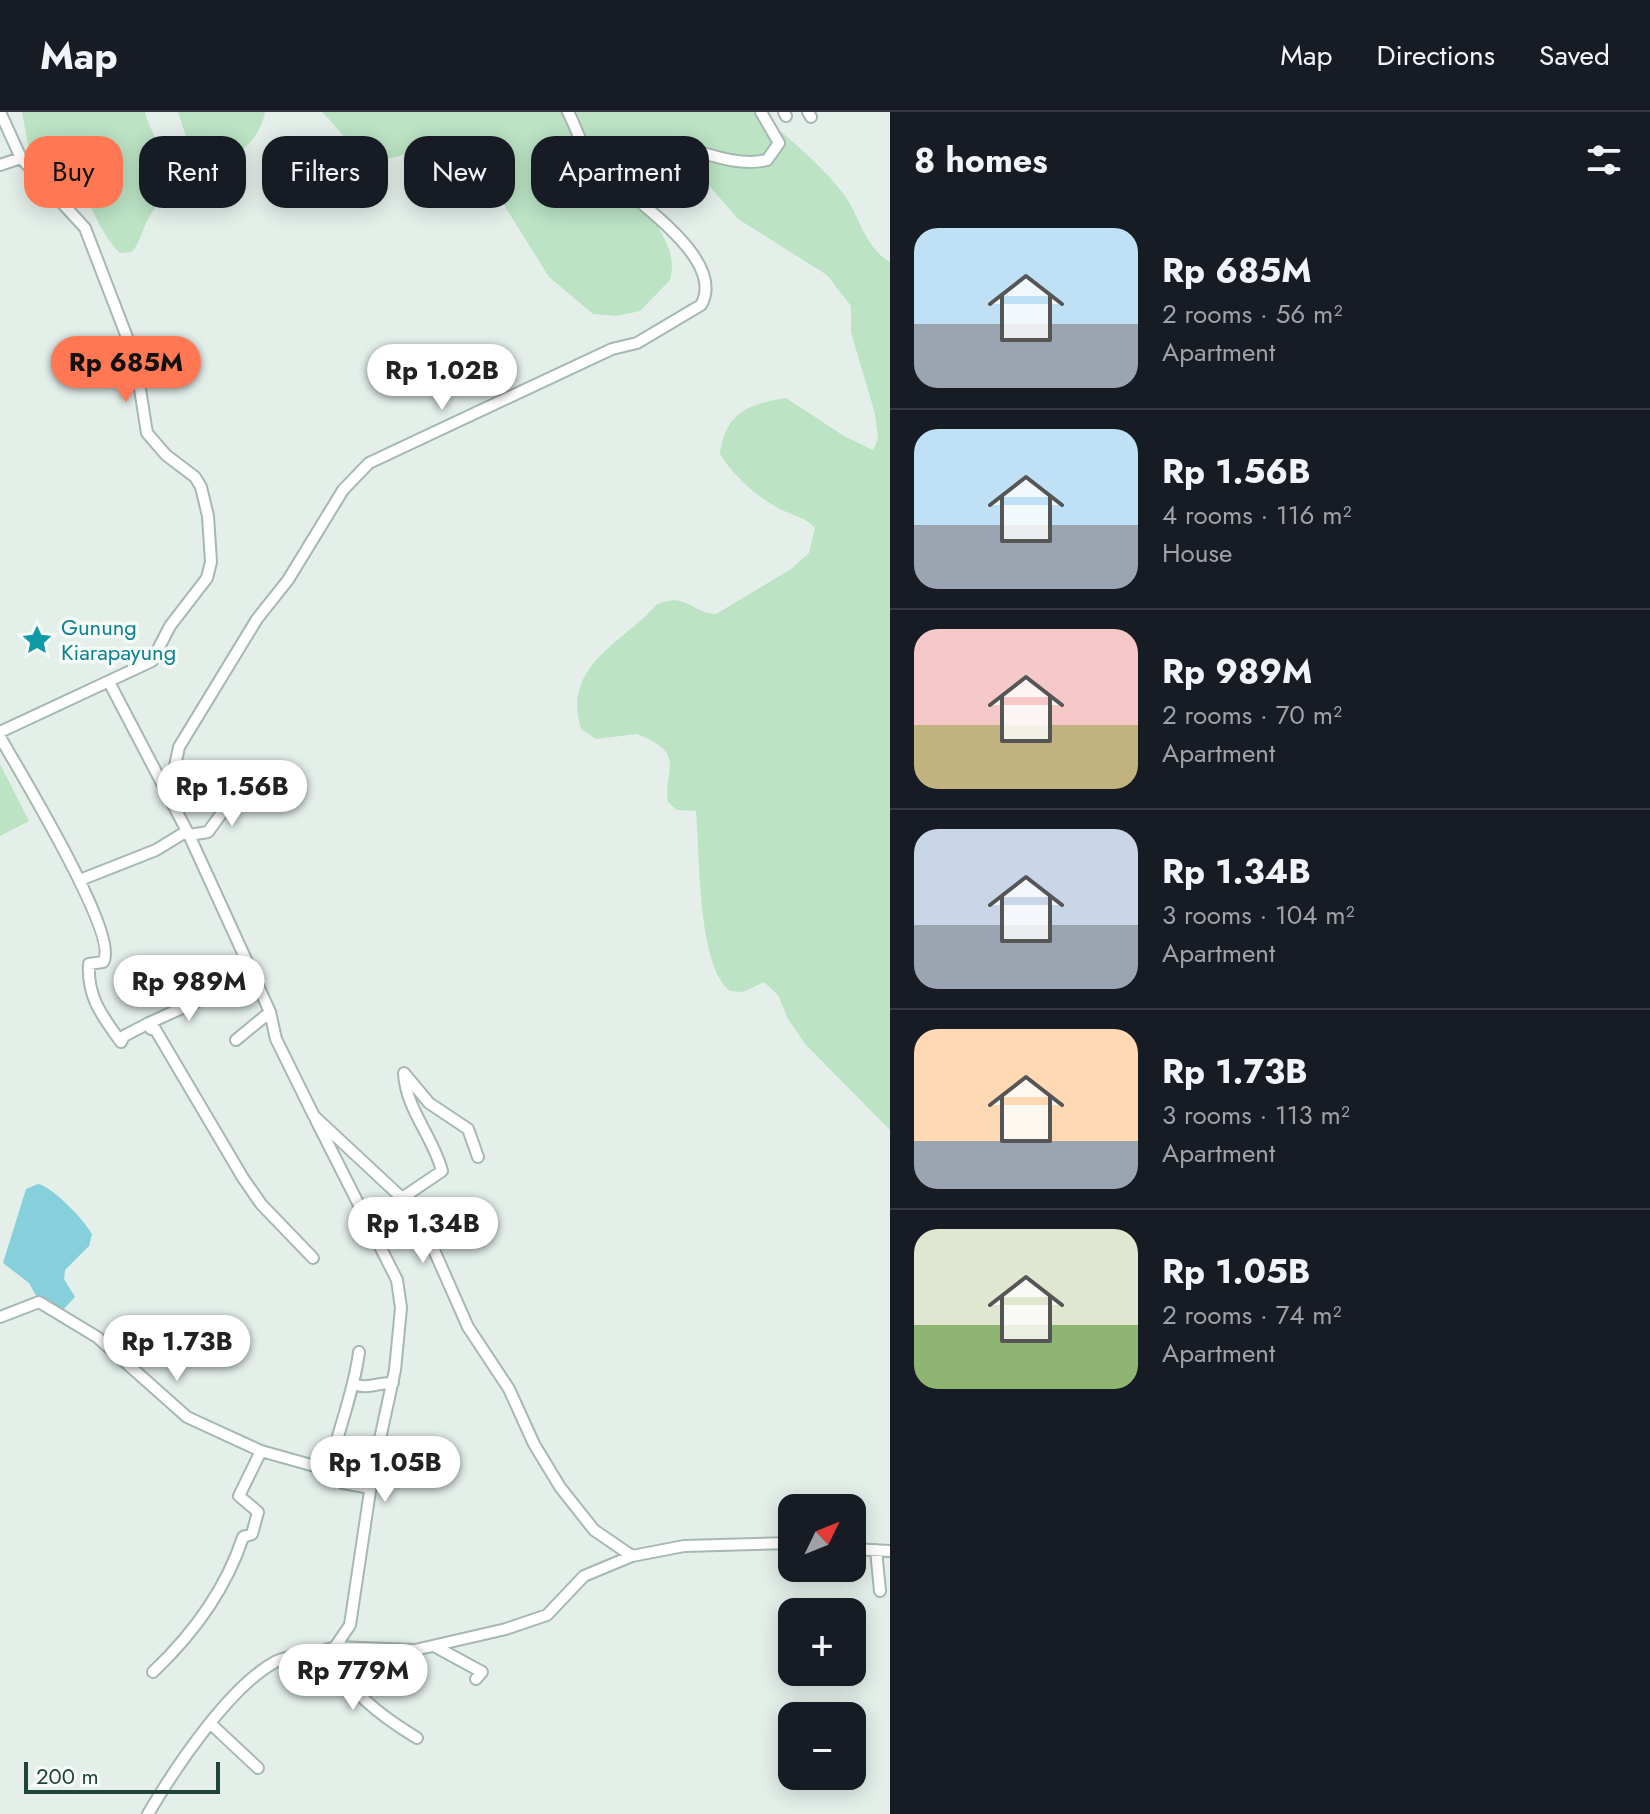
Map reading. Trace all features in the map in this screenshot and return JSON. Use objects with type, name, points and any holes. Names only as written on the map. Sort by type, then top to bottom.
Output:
[{"type":"street","points":[[0,112],[21,158],[85,228],[135,358],[147,433],[166,455],[195,477],[208,516],[211,562],[207,578],[170,626],[155,659],[0,735],[80,880],[108,952],[103,962],[89,964],[87,977],[98,1008],[121,1042],[124,1036],[213,994]]},
{"type":"street","points":[[568,112],[580,136]]},
{"type":"street","points":[[709,155],[727,160],[767,160],[779,143],[761,112]]},
{"type":"street","points":[[0,165],[21,158]]},
{"type":"street","points":[[169,796],[175,757],[193,725],[343,490],[369,463],[612,349],[637,343],[701,305],[706,296],[703,265],[645,208]]},
{"type":"street","points":[[109,682],[188,833],[270,1012],[276,1039],[399,1287],[400,1333],[393,1383],[370,1488],[350,1625],[332,1648]]},
{"type":"street","points":[[80,880],[156,850],[188,833],[208,832],[240,788],[271,787]]},
{"type":"street","points":[[236,1040],[270,1012]]},
{"type":"street","points":[[149,1023],[261,1204],[313,1258]]},
{"type":"street","points":[[402,1198],[442,1171],[433,1141],[414,1113],[405,1073],[429,1103],[467,1128],[478,1157]]},
{"type":"street","points":[[314,1116],[402,1198],[422,1223],[468,1327],[509,1389],[534,1444],[560,1487],[594,1530],[632,1556]]},
{"type":"street","points":[[0,1317],[39,1302],[97,1337],[187,1417],[261,1451],[329,1470],[343,1483],[370,1488]]},
{"type":"street","points":[[329,1470],[343,1409],[354,1384],[359,1352]]},
{"type":"street","points":[[354,1384],[364,1388],[379,1382],[393,1383]]},
{"type":"street","points":[[153,1672],[175,1651],[223,1587],[243,1537],[252,1534],[258,1512],[239,1496],[261,1451]]},
{"type":"street","points":[[148,1814],[211,1724],[242,1688],[270,1665],[293,1656],[332,1648],[415,1650],[436,1647],[547,1615],[584,1576],[632,1556],[684,1546],[778,1543]]},
{"type":"street","points":[[866,1550],[890,1551]]},
{"type":"street","points":[[876,1550],[880,1591]]},
{"type":"street","points":[[436,1647],[475,1665],[482,1672],[476,1679]]},
{"type":"street","points":[[332,1648],[352,1688],[375,1709],[417,1738]]},
{"type":"street","points":[[211,1724],[258,1768]]},
{"type":"green space","points":[[22,112],[145,112],[154,136],[139,136],[139,208],[155,208],[132,252],[120,253],[92,208],[123,208],[123,136],[26,136]]},
{"type":"green space","points":[[178,112],[265,112],[258,132],[246,147],[246,136],[186,136]]},
{"type":"green space","points":[[322,112],[756,112],[831,179],[849,202],[876,251],[890,262],[890,1130],[806,1045],[788,1019],[778,995],[764,982],[743,992],[730,991],[719,978],[711,958],[702,907],[696,811],[677,810],[668,802],[668,755],[653,741],[637,734],[596,739],[581,729],[577,707],[587,672],[612,644],[656,605],[681,601],[716,614],[791,569],[809,553],[815,528],[756,493],[739,479],[720,454],[727,428],[741,412],[761,403],[786,398],[844,436],[873,450],[878,439],[875,414],[851,332],[851,306],[827,275],[738,219],[709,186],[709,136],[531,136],[531,208],[652,208],[671,255],[670,280],[640,311],[617,316],[593,314],[549,277],[506,208],[515,208],[515,136],[404,136],[404,154],[388,158],[388,136],[344,136]]},
{"type":"green space","points":[[0,764],[29,821],[0,836]]},
{"type":"water","points":[[38,1184],[67,1204],[92,1234],[89,1246],[65,1270],[64,1279],[75,1297],[62,1311],[39,1301],[29,1283],[3,1263],[26,1189]]},
{"type":"place","name":"Gunung Kiarapayung","points":[[37,640]]}]
